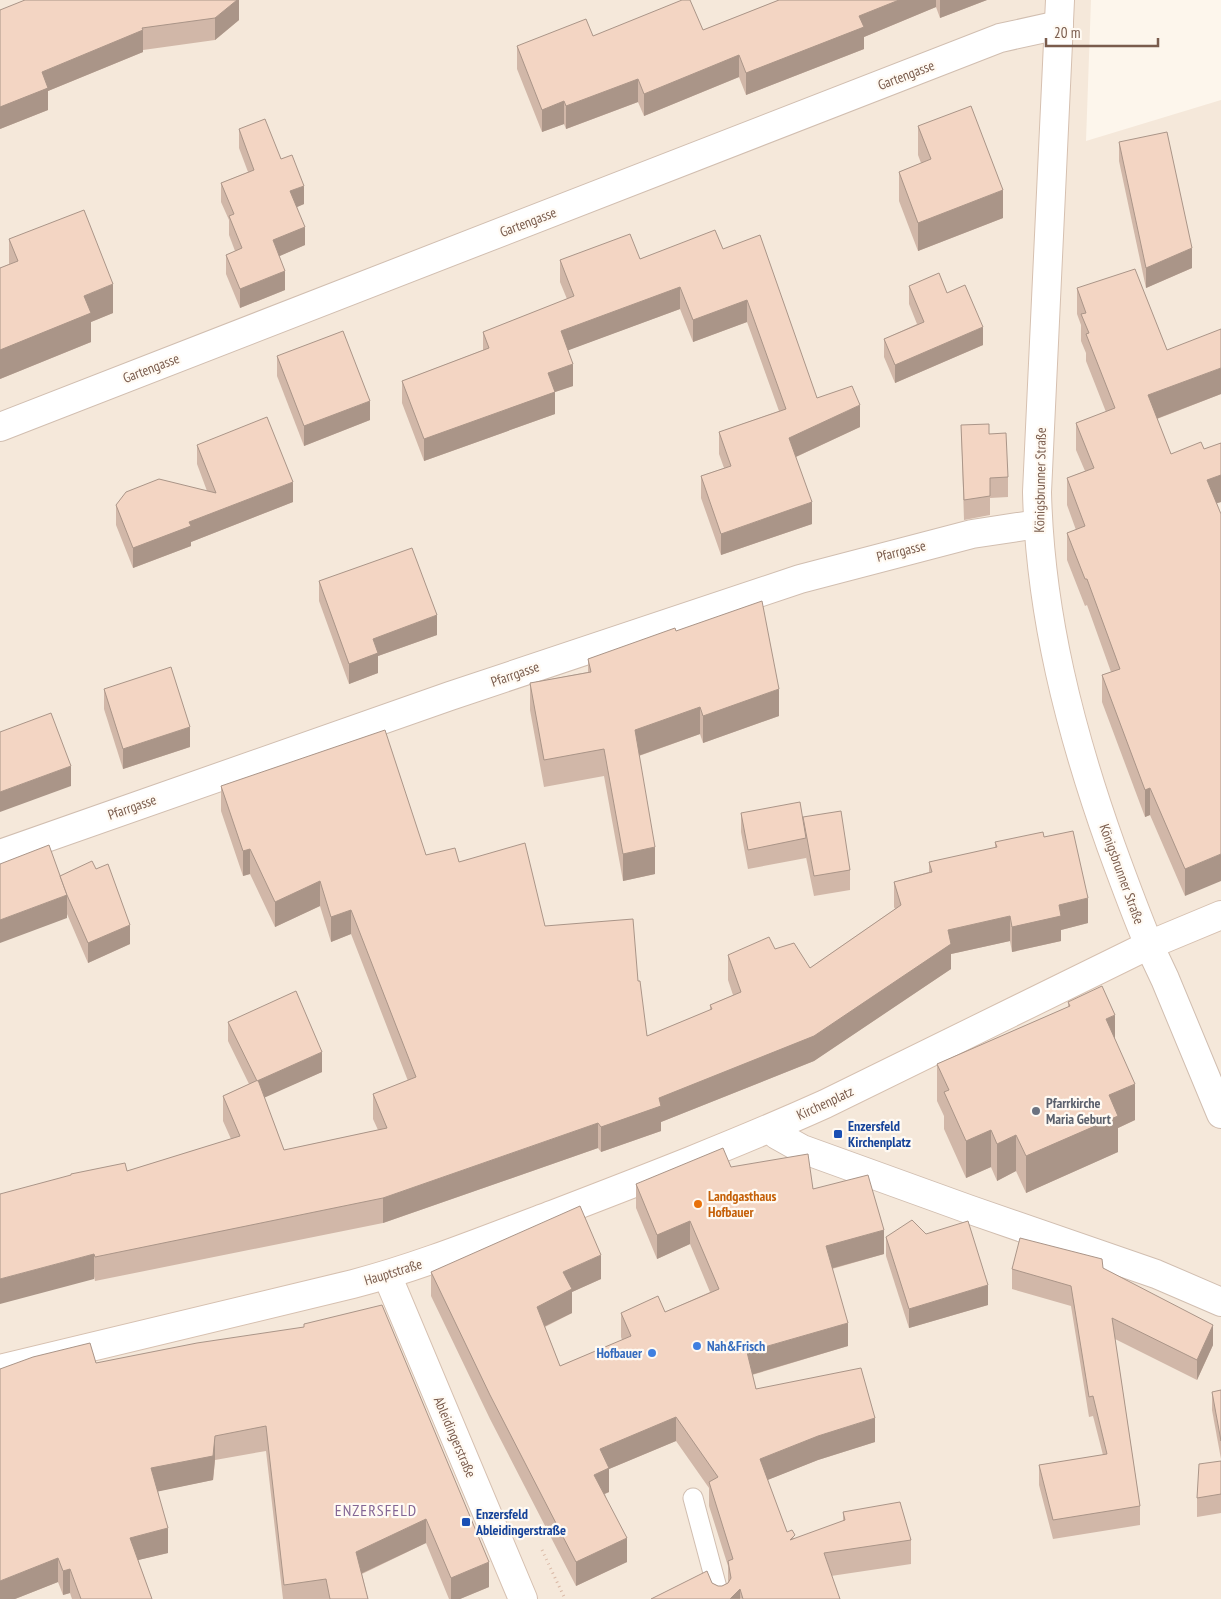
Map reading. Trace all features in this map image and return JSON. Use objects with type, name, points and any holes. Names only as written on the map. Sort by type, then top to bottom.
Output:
[{"type":"street","name":"Gartengasse","points":[[0,427],[1000,38],[1059,12]]},
{"type":"street","name":"Königsbrunner Straße","points":[[1059,12],[1038,482],[1040,559],[1048,612],[1071,722],[1103,822],[1149,945]]},
{"type":"street","name":"Pfarrgasse","points":[[0,854],[460,693],[800,579],[880,556],[972,534],[1038,524]]},
{"type":"street","name":"Kirchenplatz","points":[[771,1129],[1149,945],[1221,914]]},
{"type":"street","points":[[1149,945],[1221,1114]]},
{"type":"street","points":[[771,1129],[777,1135],[802,1149],[968,1210],[1156,1274],[1221,1302]]},
{"type":"street","name":"Hauptstraße","points":[[0,1369],[387,1275],[611,1192],[771,1129]]},
{"type":"street","name":"Ableidingerstraße","points":[[387,1275],[523,1599]]},
{"type":"lane","points":[[693,1498],[720,1599]]},
{"type":"shaded area","points":[[0,0],[1091,0],[1086,141],[1221,100],[1221,1599],[0,1599]]},
{"type":"building","points":[[25,0],[237,0],[215,18],[142,28],[143,30],[42,72],[48,88],[0,107],[0,10]]},
{"type":"building","points":[[682,0],[690,0],[703,30],[779,0],[899,0],[859,16],[864,27],[746,73],[739,55],[644,94],[638,79],[566,106],[564,101],[542,110],[517,46],[586,19],[593,36]]},
{"type":"building","points":[[971,106],[1003,190],[918,223],[899,172],[931,159],[918,126]]},
{"type":"building","points":[[265,119],[281,159],[292,155],[304,186],[290,191],[305,227],[273,240],[285,271],[240,289],[226,255],[242,248],[229,216],[234,214],[221,183],[254,170],[239,129]]},
{"type":"building","points":[[1167,132],[1192,248],[1146,268],[1119,142]]},
{"type":"building","points":[[84,210],[113,284],[84,296],[91,313],[0,350],[0,268],[18,261],[9,239]]},
{"type":"building","points":[[715,230],[723,249],[760,235],[817,398],[852,386],[860,405],[789,438],[812,502],[721,534],[701,476],[731,466],[719,432],[786,409],[747,300],[693,320],[680,287],[561,331],[573,364],[548,373],[555,392],[424,439],[402,381],[489,348],[483,332],[574,296],[560,260],[630,234],[640,259]]},
{"type":"building","points":[[1135,269],[1167,350],[1221,329],[1221,368],[1148,395],[1171,454],[1201,442],[1204,449],[1221,443],[1221,475],[1207,480],[1221,514],[1221,854],[1185,869],[1150,788],[1145,790],[1102,675],[1120,669],[1087,579],[1085,579],[1067,533],[1085,526],[1067,478],[1094,468],[1076,423],[1115,408],[1086,334],[1089,333],[1081,314],[1086,313],[1077,288]]},
{"type":"building","points":[[939,273],[947,293],[965,285],[983,327],[895,365],[884,339],[924,322],[909,286]]},
{"type":"building","points":[[343,331],[370,401],[304,426],[277,356]]},
{"type":"building","points":[[267,417],[293,482],[189,522],[191,526],[133,548],[116,505],[126,492],[159,479],[216,493],[197,445]]},
{"type":"building","points":[[989,424],[989,434],[1006,433],[1008,477],[990,478],[990,496],[964,500],[961,425]]},
{"type":"building","points":[[412,548],[437,615],[373,639],[378,653],[349,664],[319,581]]},
{"type":"building","points":[[762,601],[779,689],[703,716],[700,707],[635,730],[655,847],[623,854],[604,749],[544,760],[530,683],[591,672],[588,659],[675,628],[676,631]]},
{"type":"building","points":[[171,667],[190,727],[123,749],[104,689]]},
{"type":"building","points":[[51,713],[71,766],[0,792],[0,732]]},
{"type":"building","points":[[385,730],[426,855],[455,848],[459,862],[525,843],[545,926],[633,919],[638,981],[640,981],[647,1036],[712,1009],[710,1005],[741,992],[728,955],[769,937],[775,949],[794,943],[810,968],[901,905],[894,882],[932,872],[929,862],[997,847],[995,842],[1043,832],[1044,837],[1073,831],[1088,898],[1059,905],[1061,916],[1012,927],[1010,916],[948,930],[951,944],[814,1036],[659,1098],[661,1106],[601,1127],[598,1123],[383,1198],[95,1257],[94,1254],[0,1279],[0,1194],[71,1174],[125,1163],[127,1171],[240,1136],[223,1096],[258,1080],[284,1150],[387,1128],[373,1094],[416,1077],[351,910],[331,917],[320,881],[275,902],[250,849],[243,851],[221,786]]},
{"type":"building","points":[[800,802],[806,838],[748,850],[741,813]]},
{"type":"building","points":[[841,811],[850,870],[814,876],[803,817]]},
{"type":"building","points":[[49,845],[67,895],[0,920],[0,864]]},
{"type":"building","points":[[92,861],[96,869],[108,864],[130,925],[88,943],[60,876]]},
{"type":"building","name":"Pfarrkirche Maria Geburt","points":[[1102,986],[1115,1015],[1106,1019],[1135,1084],[1109,1095],[1118,1116],[1026,1156],[1016,1135],[997,1144],[991,1130],[966,1141],[944,1092],[949,1090],[937,1064],[1070,1006],[1068,1002]]},
{"type":"building","points":[[296,991],[322,1052],[257,1081],[228,1022]]},
{"type":"building","points":[[723,1148],[731,1167],[808,1154],[813,1189],[868,1175],[884,1230],[826,1246],[848,1323],[747,1352],[756,1389],[861,1368],[875,1418],[818,1436],[760,1459],[787,1532],[792,1530],[795,1535],[790,1540],[845,1520],[843,1512],[900,1502],[911,1540],[824,1553],[840,1599],[743,1599],[740,1589],[730,1599],[651,1599],[707,1571],[712,1583],[718,1586],[728,1583],[731,1578],[728,1561],[733,1559],[709,1482],[718,1477],[676,1417],[600,1449],[609,1468],[594,1475],[627,1538],[576,1562],[490,1395],[431,1272],[580,1206],[601,1255],[563,1272],[572,1289],[537,1307],[560,1366],[631,1336],[621,1313],[658,1296],[665,1312],[719,1289],[690,1221],[657,1235],[636,1184]]},
{"type":"building","points":[[912,1220],[926,1234],[968,1221],[988,1285],[909,1309],[886,1237]]},
{"type":"building","points":[[1020,1238],[1102,1259],[1103,1268],[1213,1325],[1197,1360],[1112,1318],[1140,1506],[1053,1520],[1039,1465],[1107,1454],[1093,1396],[1089,1397],[1071,1286],[1012,1269]]},
{"type":"building","points":[[382,1305],[489,1562],[451,1578],[426,1519],[356,1552],[368,1599],[330,1599],[326,1579],[284,1585],[266,1426],[215,1436],[213,1456],[151,1468],[168,1528],[130,1538],[152,1599],[81,1599],[70,1569],[63,1571],[58,1558],[0,1581],[0,1369],[33,1357],[90,1343],[96,1363],[197,1343],[304,1327],[304,1324]]},
{"type":"building","points":[[1221,1390],[1221,1441],[1212,1392]]},
{"type":"building","points":[[1221,1461],[1221,1494],[1197,1498],[1199,1464]]},
{"type":"place","name":"Pfarrkirche Maria Geburt","points":[[1036,1111]]},
{"type":"place","name":"Enzersfeld Kirchenplatz","points":[[838,1134]]},
{"type":"place","name":"Landgasthaus Hofbauer","points":[[698,1204]]},
{"type":"place","name":"Nah&Frisch","points":[[697,1346]]},
{"type":"place","name":"Hofbauer","points":[[652,1353]]},
{"type":"place","name":"Enzersfeld Ableidingerstraße","points":[[466,1522]]},
{"type":"district","name":"ENZERSFELD","points":[[376,1510]]}]
